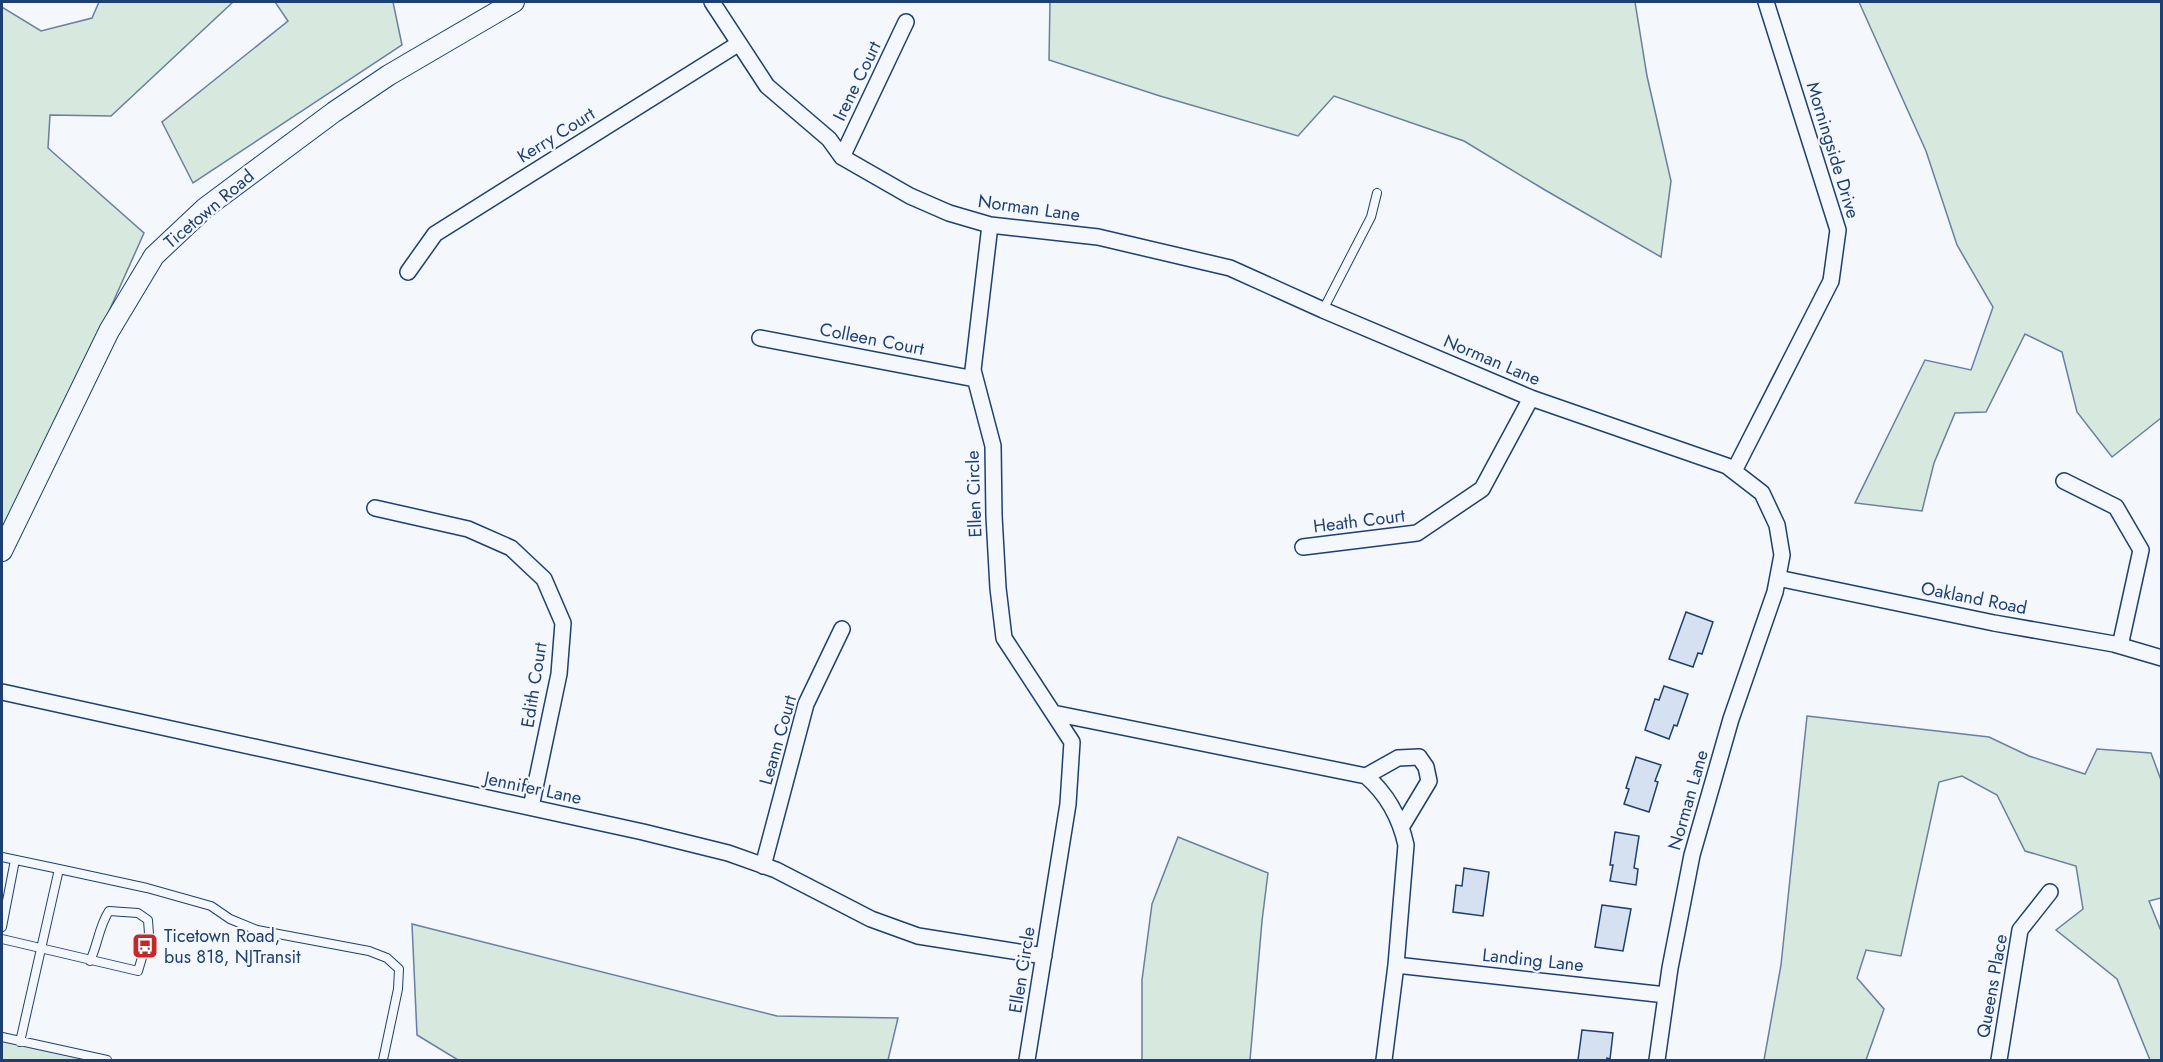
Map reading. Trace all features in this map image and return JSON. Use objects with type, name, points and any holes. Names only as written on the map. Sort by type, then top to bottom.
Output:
[{"type":"street","name":"Ticetown Road","points":[[2,551],[110,331],[154,256],[205,208],[334,112],[389,75],[514,2]]},
{"type":"street","name":"Norman Lane","points":[[712,2],[767,86],[829,139],[842,157],[910,196],[949,213],[990,225],[1098,237],[1230,268],[1531,398],[1727,466],[1762,493],[1777,525],[1782,555],[1778,578],[1731,719],[1692,855],[1666,995],[1657,1060]]},
{"type":"street","name":"Morningside Drive","points":[[1734,471],[1831,281],[1838,230],[1766,2]]},
{"type":"street","name":"Irene Court","points":[[842,157],[906,22]]},
{"type":"street","name":"Kerry Court","points":[[408,272],[435,234],[738,44]]},
{"type":"street","name":"Ellen Circle","points":[[990,225],[973,370],[993,446],[996,552],[1004,638],[1072,742],[1068,804],[1027,1060]]},
{"type":"street","name":"Colleen Court","points":[[760,338],[975,379]]},
{"type":"street","name":"Heath Court","points":[[1303,547],[1417,533],[1482,489],[1531,398]]},
{"type":"street","points":[[2064,481],[2116,507],[2140,550],[2120,646]]},
{"type":"street","name":"Edith Court","points":[[375,508],[468,529],[511,548],[544,579],[563,623],[559,674],[531,807]]},
{"type":"street","name":"Oakland Road","points":[[1778,578],[1994,623],[2120,646],[2162,657]]},
{"type":"street","name":"Leann Court","points":[[763,866],[806,704],[842,629]]},
{"type":"street","name":"Jennifer Lane","points":[[2,692],[531,807],[728,853],[763,866],[870,919],[918,936],[1044,956]]},
{"type":"street","points":[[1053,713],[1366,776],[1380,789],[1402,826],[1406,845],[1396,964],[1384,1060]]},
{"type":"street","points":[[1366,776],[1398,758],[1419,757],[1426,767],[1429,781],[1402,826]]},
{"type":"street","name":"Queens Place","points":[[1999,1060],[2020,930],[2050,892]]},
{"type":"street","name":"Landing Lane","points":[[1396,964],[1666,995]]},
{"type":"lane","points":[[1323,310],[1371,217],[1377,193]]},
{"type":"lane","points":[[2,857],[147,888],[211,906],[230,919],[257,930],[348,946],[387,958],[399,969],[398,989],[383,1060]]},
{"type":"lane","points":[[2,927],[15,860]]},
{"type":"lane","points":[[20,1042],[59,869]]},
{"type":"lane","points":[[2,939],[90,961],[138,971],[149,934],[148,920],[138,913],[110,911],[103,921],[97,946],[90,961]]},
{"type":"lane","points":[[2,1037],[107,1060]]},
{"type":"shaded area","points":[[99,2],[233,2],[111,116],[50,115],[48,148],[144,233],[2,550],[2,7],[41,31],[92,18]]},
{"type":"shaded area","points":[[275,2],[393,2],[402,45],[193,183],[162,122],[288,21]]},
{"type":"shaded area","points":[[1050,2],[1635,2],[1647,76],[1671,181],[1661,257],[1464,141],[1334,96],[1298,136],[1160,96],[1049,60]]},
{"type":"shaded area","points":[[1859,2],[2161,2],[2161,418],[2112,457],[2077,412],[2062,352],[2025,334],[1986,412],[1955,413],[1934,463],[1922,511],[1855,503],[1925,360],[1971,370],[1993,307],[1957,245],[1926,151]]},
{"type":"shaded area","points":[[1807,716],[1989,737],[2029,756],[2085,774],[2097,749],[2151,753],[2161,780],[2161,898],[2149,901],[2161,931],[2161,1060],[2150,1060],[2117,979],[2056,930],[2083,909],[2076,866],[2025,851],[1997,795],[1962,776],[1939,782],[1901,956],[1866,950],[1857,978],[1884,1009],[1866,1060],[1764,1060],[1781,965]]},
{"type":"shaded area","points":[[1178,837],[1268,873],[1250,1060],[1142,1060],[1142,980],[1152,904]]},
{"type":"shaded area","points":[[412,924],[777,1016],[898,1018],[888,1060],[458,1060],[417,1035]]},
{"type":"shaded area","points":[[2,1037],[107,1060],[2,1060]]},
{"type":"building","points":[[1686,612],[1713,622],[1702,654],[1698,653],[1693,667],[1669,659]]},
{"type":"building","points":[[1664,686],[1688,694],[1677,726],[1674,725],[1669,739],[1645,730],[1655,699],[1659,700]]},
{"type":"building","points":[[1636,757],[1661,765],[1655,781],[1658,782],[1649,812],[1624,804],[1629,789],[1626,788]]},
{"type":"building","points":[[1615,832],[1639,836],[1634,868],[1638,869],[1636,885],[1610,881]]},
{"type":"building","points":[[1464,868],[1489,872],[1483,916],[1453,912],[1456,885],[1462,886]]},
{"type":"building","points":[[1602,905],[1631,909],[1623,951],[1595,947]]},
{"type":"building","points":[[1582,1030],[1613,1033],[1610,1059],[1578,1060]]},
{"type":"place","name":"Ticetown Road, bus 818, NJTransit","points":[[145,946]]}]
